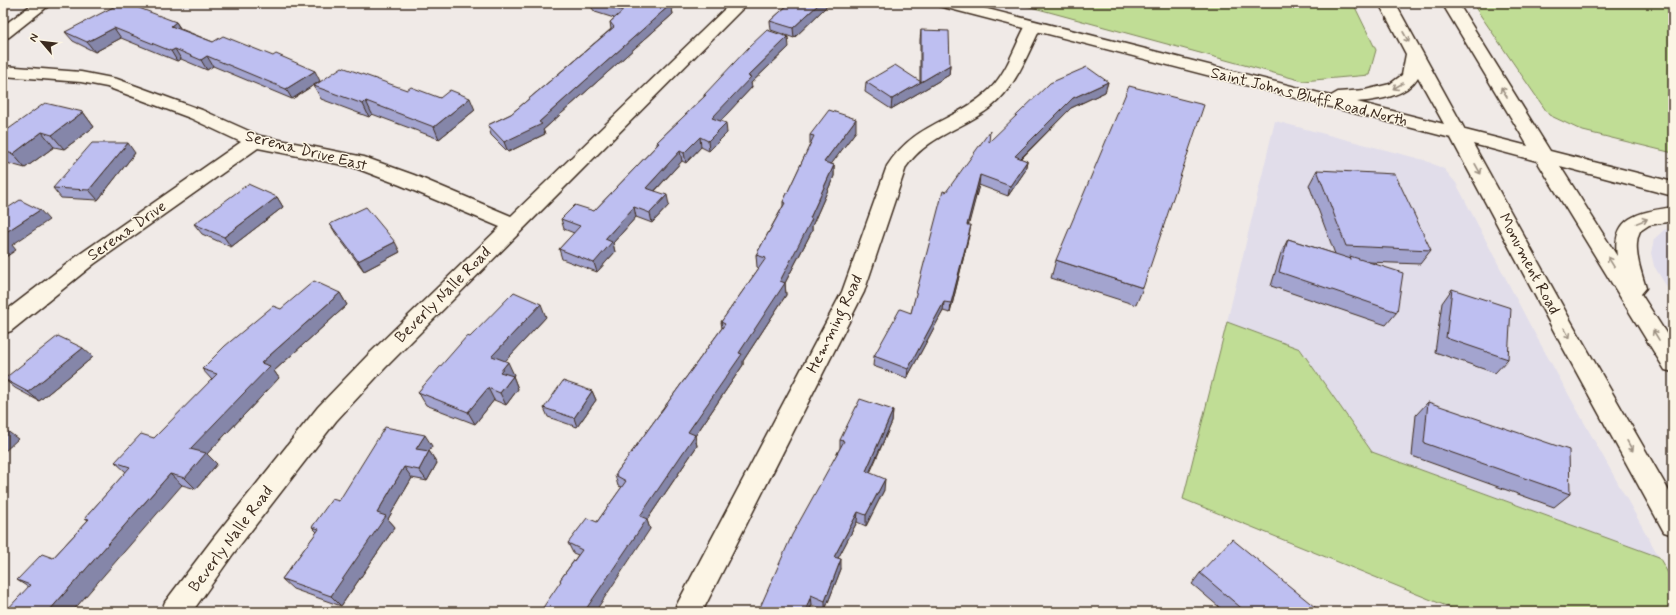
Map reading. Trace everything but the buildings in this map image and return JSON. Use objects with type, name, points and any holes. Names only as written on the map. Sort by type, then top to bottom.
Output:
[{"type":"street","points":[[3,34],[44,3]]},
{"type":"street","name":"Beverly Nalle Road","points":[[175,612],[224,545],[327,414],[377,361],[513,225],[740,3]]},
{"type":"street","name":"Saint Johns Bluff Road North","points":[[945,3],[1033,27],[1673,189]]},
{"type":"street","name":"Monument Road","points":[[1387,3],[1564,329],[1673,523]]},
{"type":"street","points":[[1450,3],[1673,363]]},
{"type":"street","name":"Hemming Road","points":[[687,612],[853,292],[897,166],[903,155],[923,138],[975,110],[995,93],[1007,78],[1033,27]]},
{"type":"street","points":[[1317,99],[1363,97],[1396,88],[1409,78],[1415,54]]},
{"type":"street","name":"Serena Drive East","points":[[3,71],[81,77],[111,83],[196,114],[255,141],[357,161],[407,180],[513,225]]},
{"type":"street","name":"Serena Drive","points":[[3,326],[86,259],[255,141]]},
{"type":"street","points":[[1639,307],[1625,253],[1629,231],[1638,221],[1673,214]]},
{"type":"shaded area","points":[[1275,121],[1424,160],[1444,169],[1456,183],[1530,325],[1659,557],[1372,452],[1300,349],[1227,322]]},
{"type":"shaded area","points":[[1673,227],[1673,297],[1654,266],[1651,253],[1654,239],[1664,230]]},
{"type":"green space","points":[[1016,3],[1353,3],[1376,50],[1369,75],[1303,81]]},
{"type":"green space","points":[[1472,3],[1673,3],[1673,153],[1583,131],[1549,115]]},
{"type":"green space","points":[[1227,322],[1300,349],[1372,452],[1659,557],[1673,582],[1673,612],[1461,612],[1183,499]]}]
